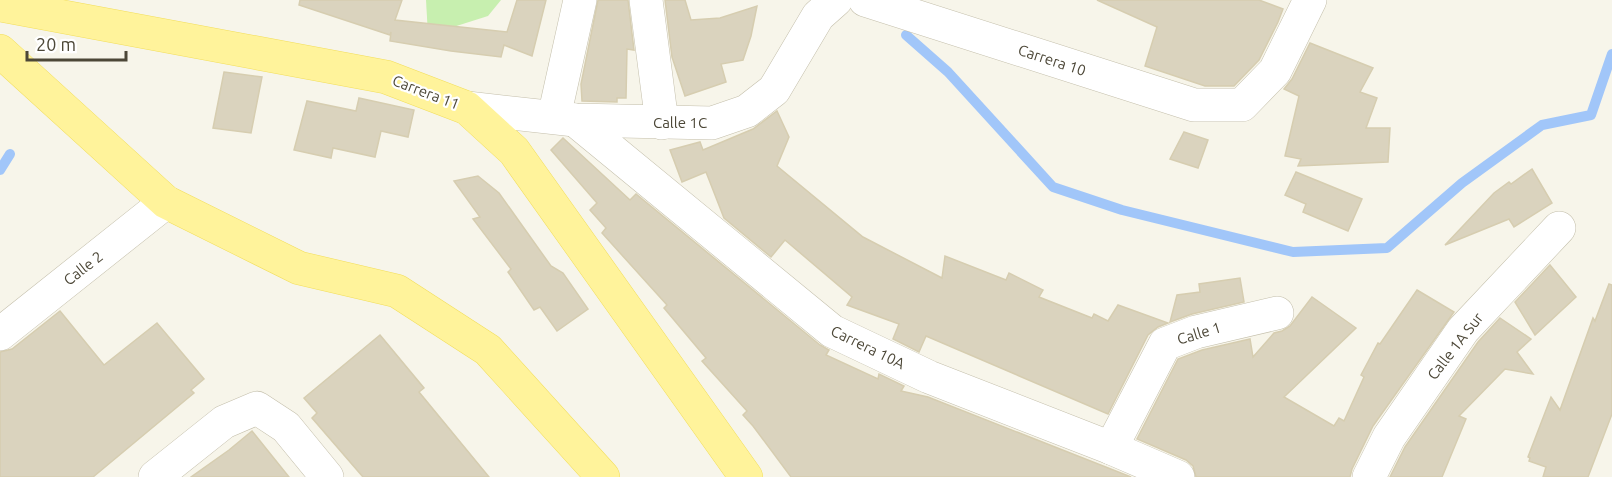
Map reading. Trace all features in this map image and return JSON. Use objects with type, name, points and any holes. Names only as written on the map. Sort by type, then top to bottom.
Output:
[{"type":"main road","name":"Carrera 11","points":[[1,7],[386,77],[468,108],[514,151],[746,477]]},
{"type":"main road","points":[[0,51],[166,202],[299,268],[398,291],[488,350],[603,477]]},
{"type":"street","points":[[564,119],[580,0]]},
{"type":"street","points":[[646,0],[662,123]]},
{"type":"street","name":"Calle 1C","points":[[468,108],[564,119],[712,123],[747,111],[774,90],[818,16],[836,0]]},
{"type":"street","name":"Carrera 10","points":[[865,0],[1194,105],[1242,105],[1275,71],[1310,0]]},
{"type":"street","name":"Carrera 10A","points":[[564,119],[832,331],[929,377],[1111,448],[1178,477]]},
{"type":"street","name":"Calle 2","points":[[0,334],[166,202]]},
{"type":"street","name":"Calle 1A Sur","points":[[1369,477],[1389,437],[1463,330],[1559,228]]},
{"type":"street","name":"Calle 1","points":[[1111,448],[1165,344],[1196,332],[1277,313]]},
{"type":"street","points":[[155,477],[224,422],[257,408],[286,427],[327,477]]},
{"type":"green space","points":[[426,0],[501,0],[488,16],[428,35]]},
{"type":"building","points":[[300,0],[402,0],[395,20],[507,32],[517,0],[546,0],[532,56],[504,45],[501,57],[390,41],[391,32],[390,35],[299,5]]},
{"type":"building","points":[[598,0],[628,0],[634,50],[627,49],[626,98],[617,98],[617,102],[582,101],[581,84]]},
{"type":"building","points":[[665,0],[685,0],[691,20],[720,18],[757,6],[743,60],[721,64],[726,82],[685,96],[672,57]]},
{"type":"building","points":[[1097,0],[1259,0],[1283,9],[1259,60],[1234,86],[1205,86],[1145,66],[1157,27]]},
{"type":"building","points":[[1310,43],[1373,68],[1360,92],[1377,98],[1366,128],[1390,128],[1388,162],[1298,166],[1301,159],[1285,156],[1299,96],[1284,89],[1292,79]]},
{"type":"building","points":[[224,72],[262,77],[251,133],[213,128]]},
{"type":"building","points":[[359,98],[414,110],[408,137],[381,131],[375,157],[333,148],[331,158],[294,150],[307,101],[356,111]]},
{"type":"building","points":[[777,111],[789,137],[777,166],[863,237],[942,278],[945,256],[1006,280],[1009,273],[1043,290],[1039,297],[1092,318],[1094,314],[1108,321],[1118,305],[1168,323],[1148,335],[1108,414],[926,336],[919,352],[893,339],[899,324],[847,305],[852,297],[785,240],[771,257],[724,218],[706,172],[682,182],[670,150],[700,142],[703,150],[753,129]]},
{"type":"building","points":[[1184,132],[1208,140],[1198,168],[1170,159]]},
{"type":"building","points":[[563,138],[630,200],[636,194],[829,350],[826,355],[878,379],[879,374],[904,386],[901,391],[928,397],[1131,477],[791,477],[743,415],[747,411],[702,361],[706,358],[664,308],[667,305],[602,233],[606,228],[590,210],[597,203],[551,150]]},
{"type":"building","points":[[1532,169],[1552,203],[1514,227],[1509,219],[1445,245],[1494,193]]},
{"type":"building","points":[[1296,172],[1362,199],[1348,231],[1303,212],[1306,204],[1285,195]]},
{"type":"building","points":[[478,176],[499,193],[551,266],[563,273],[588,309],[557,331],[540,307],[534,310],[508,272],[511,269],[473,219],[480,217],[454,181]]},
{"type":"building","points":[[1550,265],[1576,297],[1535,335],[1515,302]]},
{"type":"building","points":[[1240,278],[1244,302],[1192,314],[1170,322],[1177,295],[1200,292],[1199,284]]},
{"type":"building","points":[[1609,284],[1612,285],[1612,414],[1588,477],[1543,477],[1546,467],[1529,461],[1528,457],[1551,397],[1560,410],[1593,318],[1595,321]]},
{"type":"building","points":[[1417,290],[1454,312],[1373,426],[1350,477],[1196,477],[1193,466],[1186,460],[1137,439],[1178,359],[1202,350],[1250,339],[1253,357],[1274,333],[1290,326],[1312,297],[1356,328],[1284,397],[1334,426],[1339,418],[1344,421],[1364,377],[1361,375],[1378,343],[1380,344]]},
{"type":"building","points":[[60,311],[104,365],[157,323],[204,379],[191,390],[194,393],[93,477],[0,477],[0,352],[12,349]]},
{"type":"building","points":[[1500,318],[1531,339],[1517,352],[1533,374],[1505,369],[1459,416],[1466,419],[1442,477],[1390,477],[1405,447],[1478,342]]},
{"type":"building","points":[[380,335],[424,388],[419,392],[489,477],[363,477],[312,418],[317,413],[304,398]]},
{"type":"building","points":[[252,431],[289,477],[191,477],[229,450]]},
{"type":"waterway","points":[[906,35],[948,72],[1053,187],[1122,210],[1293,252],[1387,248],[1462,183],[1542,125],[1591,115],[1612,54]]},
{"type":"waterway","points":[[0,170],[10,154]]}]
